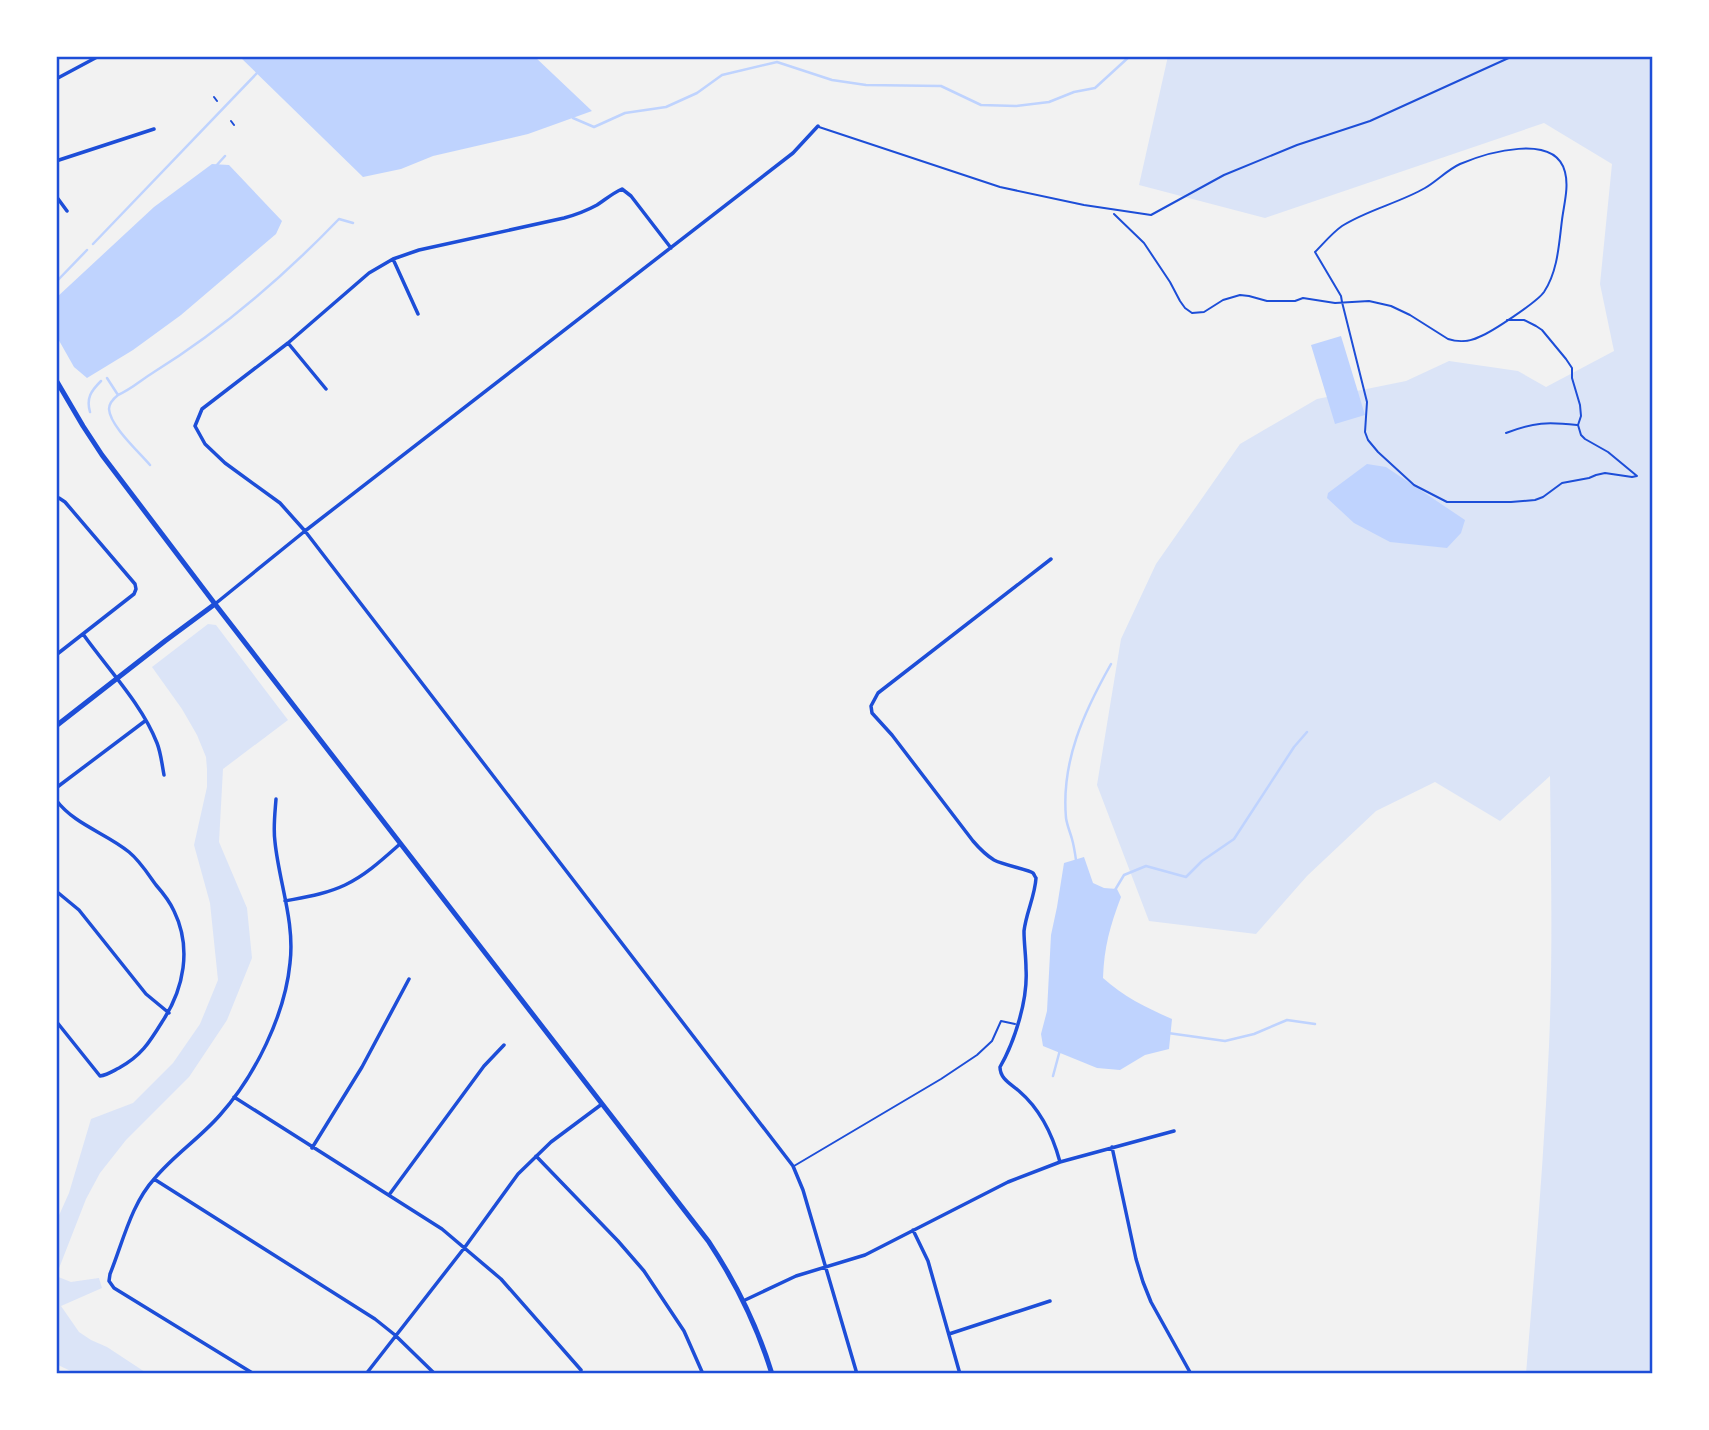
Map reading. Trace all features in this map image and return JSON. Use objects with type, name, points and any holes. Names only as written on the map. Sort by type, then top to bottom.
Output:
[{"type":"main road","points":[[56,380],[102,455],[709,1242],[743,1301],[764,1348],[772,1374]]},
{"type":"main road","points":[[56,726],[215,604]]},
{"type":"street","points":[[56,79],[99,56]]},
{"type":"street","points":[[215,604],[304,531],[793,153],[818,126]]},
{"type":"street","points":[[56,161],[154,129]]},
{"type":"street","points":[[671,248],[631,196],[622,189],[597,205],[571,216],[419,250],[393,259],[369,273],[288,343],[202,410],[195,426],[205,444],[225,463],[280,503],[304,531],[793,1166],[803,1190],[857,1374]]},
{"type":"street","points":[[56,196],[67,211]]},
{"type":"street","points":[[393,259],[418,314]]},
{"type":"street","points":[[288,343],[326,388]]},
{"type":"street","points":[[56,655],[134,594],[136,589],[135,584],[65,502],[57,498]]},
{"type":"street","points":[[1051,559],[878,694],[871,706],[876,719],[892,735],[982,851],[1006,865],[1033,873],[1035,884],[1024,929],[1025,989],[1014,1035],[1000,1072],[1036,1111],[1053,1140],[1060,1162]]},
{"type":"street","points":[[83,634],[145,721],[159,747],[164,775]]},
{"type":"street","points":[[56,788],[145,721]]},
{"type":"street","points":[[254,1374],[114,1288],[109,1281],[136,1206],[153,1179],[219,1116],[234,1097],[267,1042],[284,999],[292,937],[275,840],[276,799]]},
{"type":"street","points":[[56,800],[64,811],[117,843],[131,853],[143,867],[173,908],[180,925],[184,951],[179,991],[169,1013],[133,1060],[100,1076],[56,1021]]},
{"type":"street","points":[[285,901],[326,892],[347,884],[367,872],[401,844]]},
{"type":"street","points":[[56,891],[79,910],[146,994],[169,1013]]},
{"type":"street","points":[[312,1148],[362,1067],[409,979]]},
{"type":"street","points":[[388,1195],[484,1066],[504,1045]]},
{"type":"street","points":[[234,1097],[442,1229],[501,1279],[581,1370]]},
{"type":"street","points":[[366,1374],[518,1174],[551,1142],[601,1104]]},
{"type":"street","points":[[743,1301],[796,1276],[865,1255],[1009,1182],[1060,1162],[1174,1131]]},
{"type":"street","points":[[1112,1147],[1143,1282],[1151,1302],[1191,1374]]},
{"type":"street","points":[[536,1156],[644,1271],[684,1332],[703,1374]]},
{"type":"street","points":[[153,1179],[375,1319],[435,1374]]},
{"type":"street","points":[[913,1230],[928,1261],[960,1374]]},
{"type":"street","points":[[949,1334],[1050,1301]]},
{"type":"lane","points":[[818,126],[1000,187],[1084,205],[1151,215],[1224,176],[1297,145],[1370,121],[1513,56]]},
{"type":"lane","points":[[793,1166],[977,1055],[992,1041],[1001,1021],[1017,1025]]},
{"type":"path","points":[[214,97],[217,101]]},
{"type":"path","points":[[231,121],[234,125]]},
{"type":"path","points":[[1108,209],[1144,243],[1180,301],[1192,313],[1204,312],[1223,300],[1240,295],[1266,301],[1295,301],[1303,298],[1335,303],[1342,302],[1369,301],[1391,306],[1441,336],[1455,341],[1479,338],[1543,293],[1556,264],[1567,187],[1561,162],[1553,155],[1524,148],[1460,164],[1425,188],[1351,221],[1337,230],[1315,252],[1341,296],[1342,302],[1367,402],[1364,426],[1368,440],[1414,485],[1447,502],[1526,501],[1543,497],[1562,483],[1596,475],[1605,473],[1637,476],[1608,452],[1581,435],[1578,425],[1580,405],[1572,378],[1572,368],[1542,330],[1524,320],[1507,320]]},
{"type":"path","points":[[1506,433],[1540,422],[1578,425]]},
{"type":"shaded area","points":[[1168,56],[1653,56],[1653,1374],[1526,1374],[1549,1046],[1550,776],[1500,821],[1435,782],[1376,811],[1307,876],[1256,934],[1149,921],[1097,785],[1121,639],[1156,564],[1240,444],[1317,399],[1406,381],[1449,361],[1518,371],[1546,387],[1614,351],[1600,284],[1612,164],[1544,123],[1265,218],[1139,185]]},
{"type":"shaded area","points":[[208,624],[216,625],[288,720],[223,769],[219,842],[247,908],[252,958],[227,1020],[189,1077],[126,1140],[100,1173],[86,1199],[56,1276],[56,1222],[69,1193],[91,1119],[133,1103],[173,1063],[200,1024],[218,980],[210,903],[194,845],[207,787],[206,757],[182,709],[152,667]]},
{"type":"shaded area","points":[[56,1276],[71,1282],[99,1278],[102,1288],[61,1306],[79,1332],[148,1374],[77,1374],[56,1364]]},
{"type":"water","points":[[239,56],[534,56],[592,111],[528,134],[433,156],[401,169],[363,177]]},
{"type":"water","points":[[212,164],[229,165],[282,221],[276,234],[181,315],[133,350],[87,378],[74,367],[57,337],[56,298],[154,207]]},
{"type":"water","points":[[1341,336],[1365,415],[1335,424],[1311,345]]},
{"type":"water","points":[[1367,464],[1386,467],[1465,520],[1461,533],[1447,548],[1390,542],[1354,523],[1327,498],[1328,493]]},
{"type":"water","points":[[1084,857],[1093,883],[1104,888],[1117,889],[1121,897],[1108,937],[1103,978],[1136,1002],[1172,1019],[1169,1049],[1145,1055],[1120,1070],[1097,1068],[1043,1046],[1041,1034],[1047,1011],[1051,935],[1064,863]]},
{"type":"waterway","points":[[573,118],[594,127],[625,113],[666,107],[697,93],[722,75],[777,62],[832,80],[866,85],[941,86],[981,105],[1016,106],[1049,102],[1074,92],[1095,88],[1130,56]]},
{"type":"waterway","points":[[93,244],[258,72]]},
{"type":"waterway","points":[[215,167],[225,156]]},
{"type":"waterway","points":[[118,395],[179,356],[228,320],[296,261],[339,219],[353,223]]},
{"type":"waterway","points":[[56,282],[87,250]]},
{"type":"waterway","points":[[107,378],[118,395],[109,409],[114,423],[150,465]]},
{"type":"waterway","points":[[90,412],[90,395],[101,381]]},
{"type":"waterway","points":[[1076,860],[1066,818],[1067,777],[1076,738],[1111,664]]},
{"type":"waterway","points":[[1115,890],[1124,875],[1146,866],[1186,877],[1202,861],[1234,839],[1294,747],[1307,732]]},
{"type":"waterway","points":[[1168,1033],[1225,1041],[1254,1034],[1287,1020],[1315,1024]]},
{"type":"waterway","points":[[1053,1076],[1060,1050]]}]
